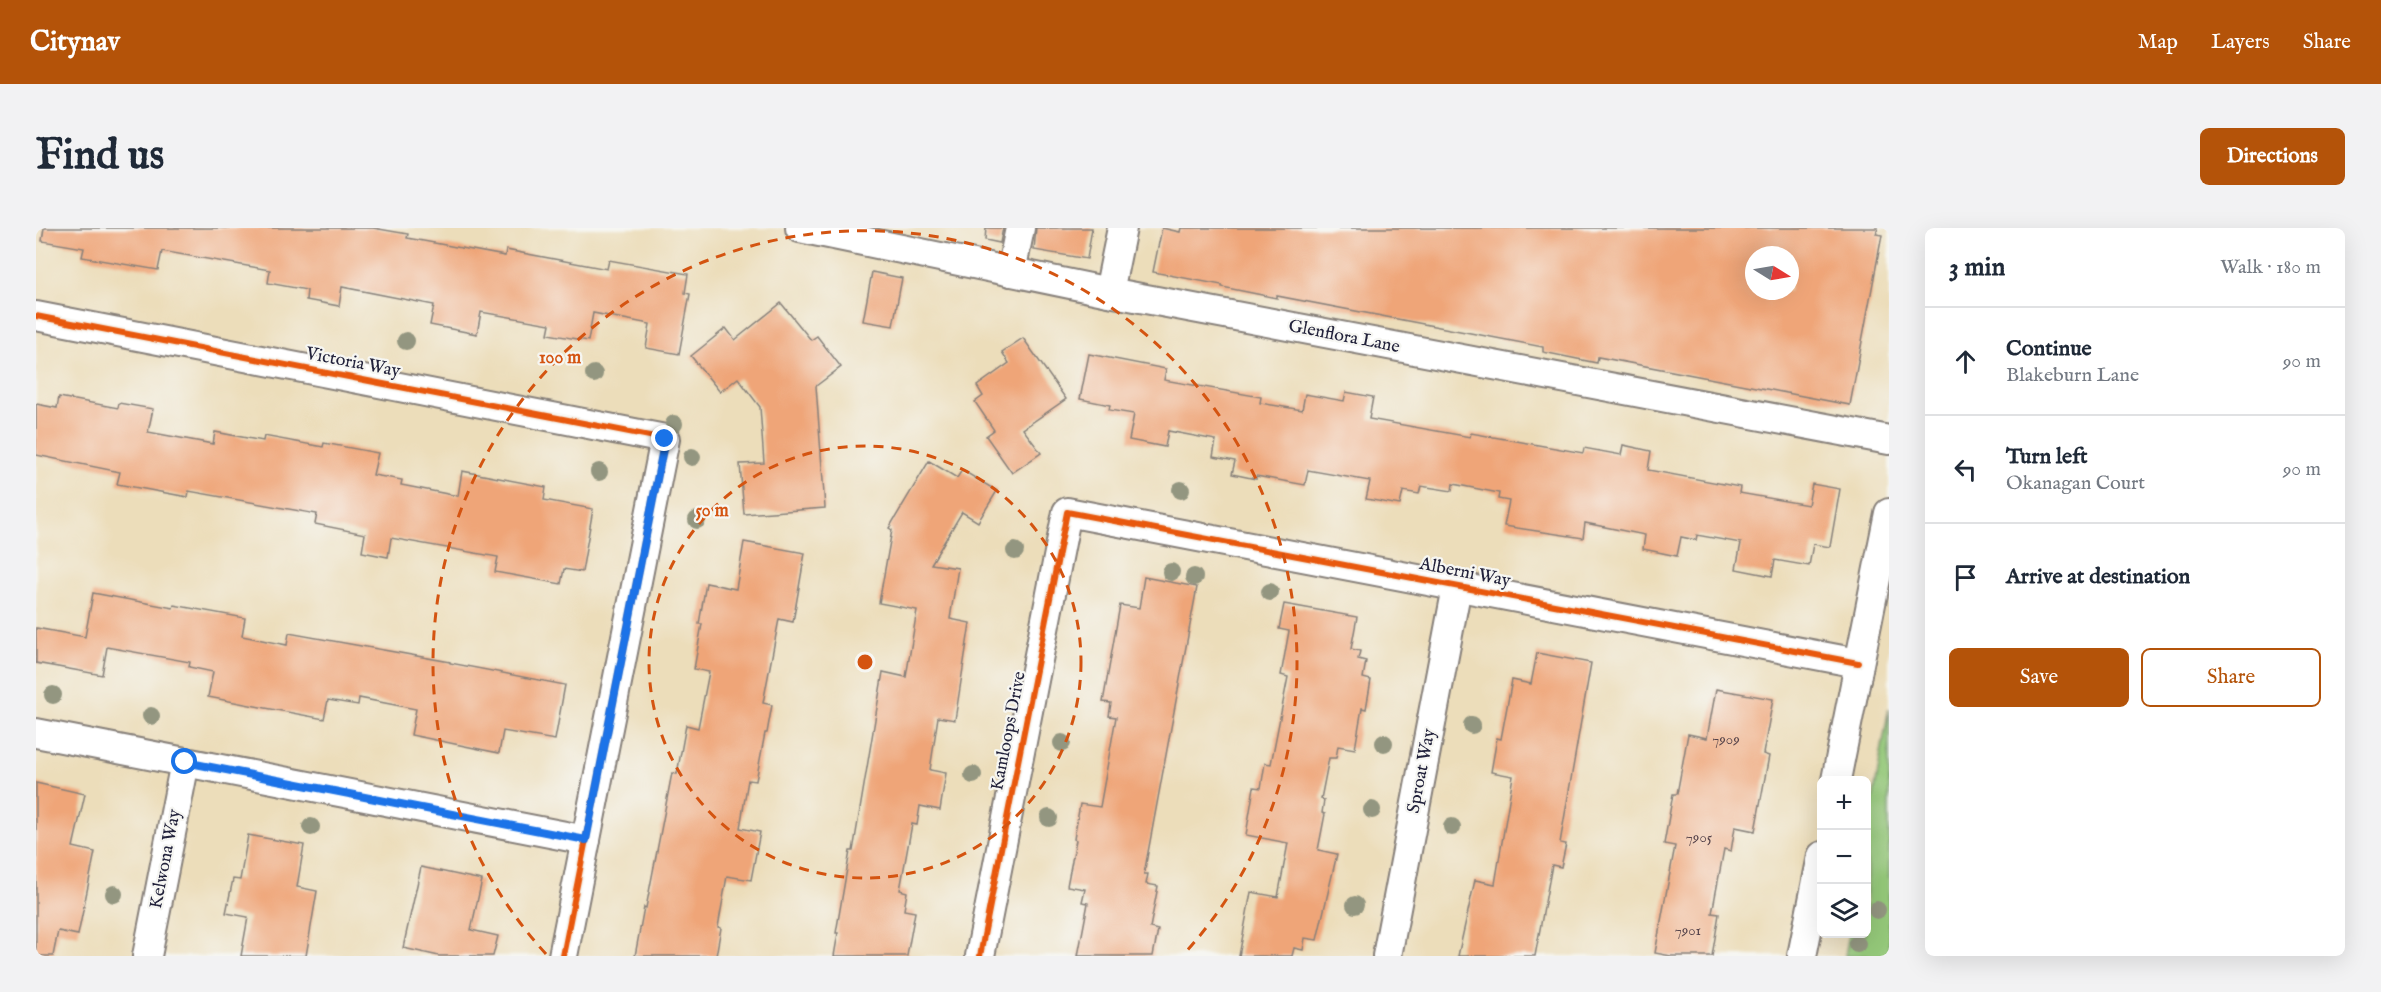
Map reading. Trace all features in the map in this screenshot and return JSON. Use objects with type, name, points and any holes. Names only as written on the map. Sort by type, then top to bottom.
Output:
[{"type":"street","name":"Glenflora Lane","points":[[800,228],[855,233],[1011,272],[1109,292],[1889,440]]},
{"type":"street","points":[[1011,272],[1020,228]]},
{"type":"street","points":[[1109,292],[1122,228]]},
{"type":"street","name":"Victoria Way","points":[[36,316],[665,439],[586,840]]},
{"type":"street","name":"Alberni Way","points":[[1067,512],[1858,663]]},
{"type":"street","name":"Kamloops Drive","points":[[980,956],[1067,512]]},
{"type":"street","points":[[1837,776],[1889,513]]},
{"type":"street","name":"Sproat Way","points":[[1387,956],[1457,587]]},
{"type":"street","points":[[36,733],[586,840],[563,956]]},
{"type":"street","name":"Kelwona Way","points":[[147,956],[185,762]]},
{"type":"street","points":[[1802,956],[1817,877]]},
{"type":"green space","points":[[1889,708],[1889,956],[1845,956],[1848,938],[1871,938],[1871,811]]},
{"type":"building","points":[[44,228],[373,228],[408,234],[407,238],[505,256],[506,250],[607,269],[609,260],[688,274],[685,293],[690,294],[679,354],[646,348],[650,324],[593,313],[588,341],[548,334],[550,324],[481,312],[477,334],[430,325],[434,305],[342,287],[339,306],[306,300],[307,290],[268,283],[270,270],[162,251],[158,270],[82,257],[84,248],[42,241]]},
{"type":"building","points":[[986,228],[1003,228],[1000,243],[985,240]]},
{"type":"building","points":[[1036,228],[1092,228],[1087,259],[1034,250]]},
{"type":"building","points":[[1162,228],[1180,232],[1181,228],[1878,228],[1876,234],[1882,235],[1850,405],[1598,357],[1597,363],[1543,352],[1543,347],[1277,296],[1277,298],[1222,287],[1222,285],[1153,272]]},
{"type":"building","points":[[872,272],[902,278],[893,326],[863,321]]},
{"type":"building","points":[[781,303],[811,340],[817,336],[841,367],[816,386],[825,508],[744,514],[740,464],[764,463],[760,407],[738,378],[720,392],[691,356],[726,328],[735,340]]},
{"type":"building","points":[[1023,338],[1066,399],[1023,429],[1041,453],[1012,473],[986,436],[994,430],[975,402],[983,396],[977,386],[1009,363],[1002,352]]},
{"type":"building","points":[[1089,354],[1166,369],[1164,380],[1261,397],[1260,403],[1302,410],[1305,394],[1344,401],[1346,392],[1373,397],[1369,419],[1470,437],[1471,433],[1583,453],[1584,448],[1621,455],[1623,445],[1651,451],[1648,470],[1740,487],[1739,493],[1808,505],[1812,484],[1840,489],[1830,547],[1813,544],[1809,566],[1775,560],[1772,576],[1736,569],[1741,543],[1697,535],[1696,540],[1681,537],[1677,556],[1643,549],[1645,535],[1585,523],[1583,538],[1504,526],[1509,501],[1498,499],[1499,493],[1453,484],[1452,491],[1421,486],[1419,494],[1403,491],[1400,505],[1366,499],[1370,481],[1308,470],[1305,485],[1232,474],[1235,461],[1213,457],[1216,440],[1168,431],[1165,447],[1129,440],[1134,414],[1109,410],[1110,405],[1080,399]]},
{"type":"building","points":[[59,397],[118,408],[119,403],[153,409],[148,432],[213,444],[215,432],[263,441],[264,436],[323,447],[324,443],[378,453],[373,475],[402,480],[401,485],[458,496],[462,471],[546,487],[544,500],[593,509],[582,572],[564,569],[561,584],[495,572],[498,557],[391,538],[388,557],[362,552],[365,534],[315,524],[317,514],[189,491],[188,497],[117,484],[120,472],[36,455],[36,404],[57,408]]},
{"type":"building","points":[[929,461],[957,478],[962,470],[997,491],[978,522],[962,512],[931,564],[958,568],[950,619],[970,623],[955,720],[938,717],[930,770],[946,773],[940,810],[920,806],[917,825],[912,824],[900,890],[907,892],[904,910],[915,912],[907,956],[834,956],[850,851],[853,851],[883,672],[906,677],[917,610],[879,603],[892,530],[889,528]]},
{"type":"building","points":[[744,542],[805,553],[793,622],[779,619],[763,703],[772,705],[767,733],[765,733],[756,781],[748,780],[740,828],[760,832],[751,880],[727,876],[718,927],[721,928],[716,956],[635,956],[672,773],[677,774],[686,725],[698,728],[709,672],[694,669],[706,583],[736,589]]},
{"type":"building","points":[[1144,577],[1197,587],[1144,874],[1148,874],[1146,884],[1158,886],[1150,928],[1158,930],[1153,956],[1078,956],[1088,903],[1082,902],[1085,889],[1067,886],[1080,804],[1100,807],[1116,717],[1109,716],[1111,703],[1103,702],[1120,605],[1139,608]]},
{"type":"building","points":[[93,593],[173,608],[174,605],[245,618],[242,636],[287,645],[289,633],[565,685],[555,740],[503,731],[499,753],[411,735],[416,709],[359,698],[358,705],[328,700],[324,719],[208,697],[213,672],[189,667],[190,662],[107,647],[102,675],[36,663],[36,628],[85,637]]},
{"type":"building","points":[[1284,604],[1357,617],[1351,649],[1360,651],[1358,659],[1366,661],[1363,678],[1371,680],[1366,709],[1362,708],[1355,749],[1338,746],[1336,758],[1329,758],[1321,799],[1324,800],[1322,813],[1325,814],[1318,850],[1337,854],[1317,940],[1305,938],[1303,950],[1294,948],[1292,956],[1239,956],[1251,892],[1278,897],[1288,843],[1246,835],[1254,787],[1261,788],[1265,763],[1271,764],[1288,677],[1281,675],[1289,631],[1279,629]]},
{"type":"building","points":[[1537,653],[1591,663],[1560,843],[1566,844],[1561,867],[1552,865],[1535,956],[1458,956],[1475,880],[1495,884],[1513,776],[1491,772],[1497,738],[1501,739],[1512,680],[1531,684]]},
{"type":"building","points":[[1716,689],[1773,699],[1763,754],[1769,756],[1755,831],[1735,827],[1731,851],[1724,849],[1712,913],[1719,914],[1712,956],[1671,956],[1655,953],[1675,846],[1664,844],[1673,794],[1677,794],[1688,734],[1707,738]]},
{"type":"building","points":[[36,783],[85,794],[73,847],[95,852],[78,935],[58,931],[53,956],[36,956]]},
{"type":"building","points":[[248,835],[304,845],[297,887],[317,891],[306,956],[241,956],[248,917],[226,913],[233,879],[240,880]]},
{"type":"building","points":[[421,867],[482,880],[471,930],[498,936],[493,956],[439,956],[403,948]]},
{"type":"cycle path","points":[[36,316],[665,439],[563,956]]},
{"type":"cycle path","points":[[980,956],[1067,512],[1858,663]]},
{"type":"route","points":[[185,762],[586,840],[665,439]]}]
